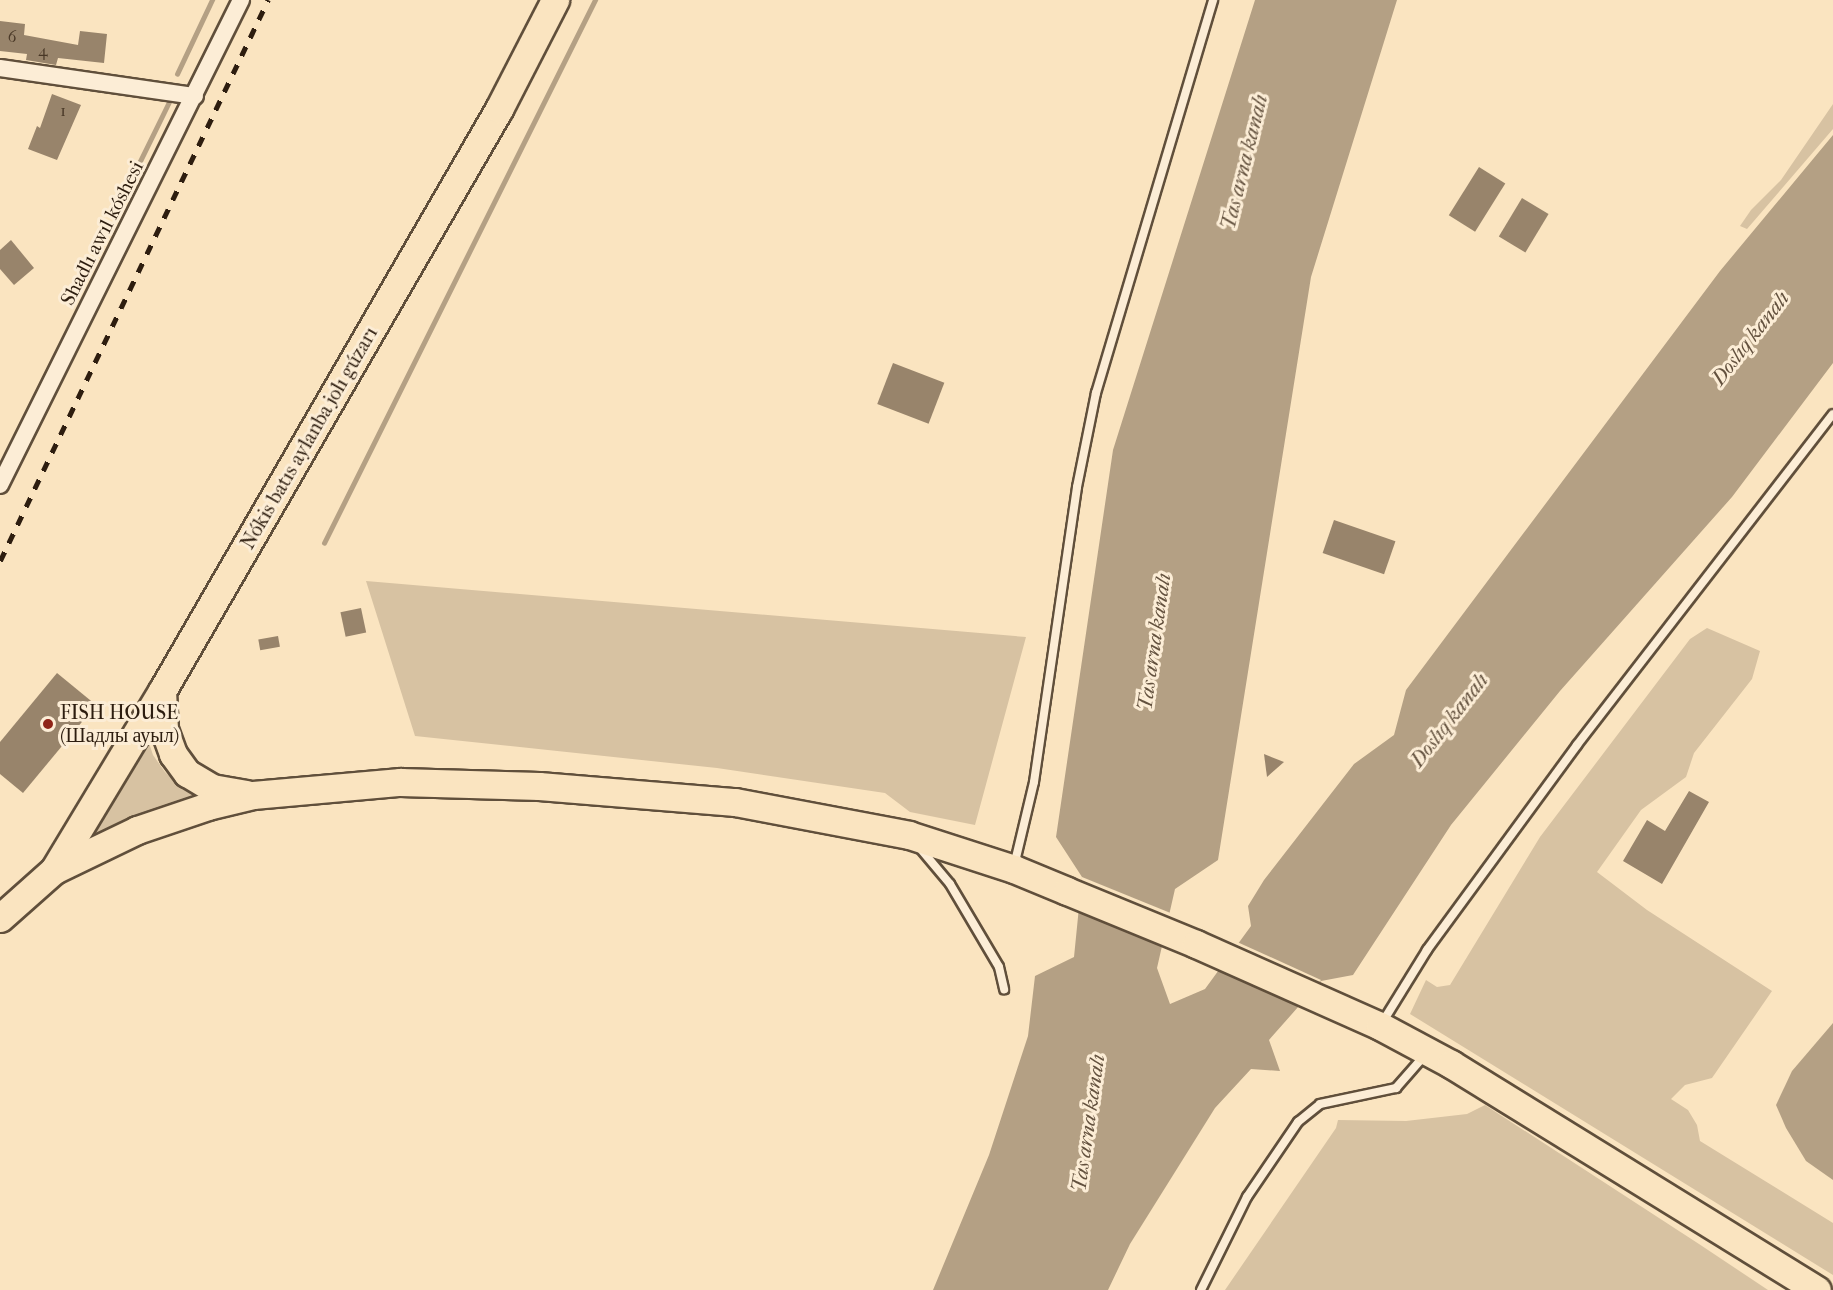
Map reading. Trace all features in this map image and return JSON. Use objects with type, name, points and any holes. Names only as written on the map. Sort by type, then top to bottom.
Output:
[{"type":"main road","name":"Nókis batıs aylanba jolı gúzarı","points":[[54,870],[162,691],[493,119],[555,0]]},
{"type":"main road","points":[[162,691],[164,729],[173,754],[187,773],[212,788],[253,795]]},
{"type":"main road","points":[[0,918],[54,870],[137,830],[208,806],[253,795],[400,782],[539,786],[735,802],[909,835],[1014,869],[1212,951],[1380,1026],[1428,1052],[1817,1290]]},
{"type":"street","name":"Shadlı awıl kóshesi","points":[[0,484],[241,0]]},
{"type":"street","points":[[0,68],[195,96]]},
{"type":"lane","points":[[1014,869],[1034,782],[1077,487],[1096,393],[1213,0]]},
{"type":"lane","points":[[1380,1026],[1427,950],[1577,745],[1833,414]]},
{"type":"lane","points":[[909,835],[950,884],[999,967],[1004,989]]},
{"type":"lane","points":[[1202,1290],[1247,1197],[1298,1122],[1320,1104],[1396,1088],[1428,1052]]},
{"type":"shaded area","points":[[1833,104],[1833,129],[1747,229],[1740,226],[1751,210],[1781,180]]},
{"type":"shaded area","points":[[366,581],[1026,637],[975,825],[910,812],[885,793],[717,768],[415,736]]},
{"type":"shaded area","points":[[1707,628],[1760,651],[1752,679],[1694,753],[1686,777],[1641,810],[1597,872],[1647,910],[1772,991],[1712,1078],[1685,1085],[1671,1099],[1688,1110],[1697,1125],[1700,1141],[1833,1223],[1833,1275],[1410,1014],[1426,980],[1437,987],[1450,985],[1540,837],[1690,639]]},
{"type":"shaded area","points":[[147,737],[153,755],[165,772],[180,786],[203,796],[137,816],[80,848]]},
{"type":"shaded area","points":[[1485,1105],[1768,1290],[1225,1290],[1336,1128],[1338,1120],[1406,1121],[1467,1114]]},
{"type":"water","points":[[1255,0],[1397,0],[1311,277],[1218,860],[1175,889],[1157,968],[1170,1004],[1205,989],[1251,926],[1248,906],[1264,880],[1354,764],[1394,735],[1406,690],[1720,271],[1833,135],[1833,363],[1732,497],[1560,691],[1451,825],[1353,975],[1321,981],[1269,1040],[1280,1071],[1251,1069],[1215,1108],[1130,1244],[1108,1290],[933,1290],[989,1155],[1028,1036],[1035,976],[1074,957],[1082,877],[1056,837],[1113,450]]},
{"type":"water","points":[[1833,1023],[1833,1180],[1806,1161],[1786,1128],[1776,1105],[1792,1071]]},
{"type":"pier","points":[[1082,877],[1173,914],[1166,943],[1077,909]]},
{"type":"pier","points":[[1235,941],[1321,980],[1301,1004],[1217,967]]},
{"type":"building","points":[[0,21],[25,24],[24,35],[78,45],[80,31],[107,34],[104,63],[58,58],[56,65],[26,60],[27,54],[0,51]]},
{"type":"building","points":[[52,94],[81,105],[57,160],[28,149],[37,126],[40,128]]},
{"type":"building","points":[[1479,167],[1505,183],[1475,232],[1449,215]]},
{"type":"building","points":[[1522,198],[1549,214],[1525,253],[1499,237]]},
{"type":"building","points":[[11,240],[34,268],[14,285],[0,269],[0,250]]},
{"type":"building","points":[[893,363],[944,383],[929,424],[877,404]]},
{"type":"building","points":[[1334,520],[1395,541],[1384,574],[1323,553]]},
{"type":"building","points":[[361,608],[366,632],[346,637],[340,612]]},
{"type":"building","points":[[278,636],[280,647],[260,650],[258,639]]},
{"type":"building","name":"FISH HOUSE (Шадлы ауыл)","points":[[57,673],[96,705],[23,793],[0,774],[0,742]]},
{"type":"building","points":[[1264,754],[1284,762],[1267,777]]},
{"type":"building","points":[[1689,791],[1709,802],[1662,884],[1623,861],[1647,820],[1665,831]]},
{"type":"waterway","points":[[177,74],[212,0]]},
{"type":"waterway","points":[[324,543],[595,0]]},
{"type":"waterway","points":[[120,202],[169,102]]},
{"type":"railway","points":[[0,561],[268,0]]},
{"type":"place","name":"FISH HOUSE (Шадлы ауыл)","points":[[48,724]]},
{"type":"water label","name":"Tas arna kanalı","points":[[1244,162]]},
{"type":"water label","name":"Doslıq kanalı","points":[[1750,338]]},
{"type":"water label","name":"Tas arna kanalı","points":[[1154,642]]},
{"type":"water label","name":"Doslıq kanalı","points":[[1449,720]]},
{"type":"water label","name":"Tas arna kanalı","points":[[1088,1123]]}]
